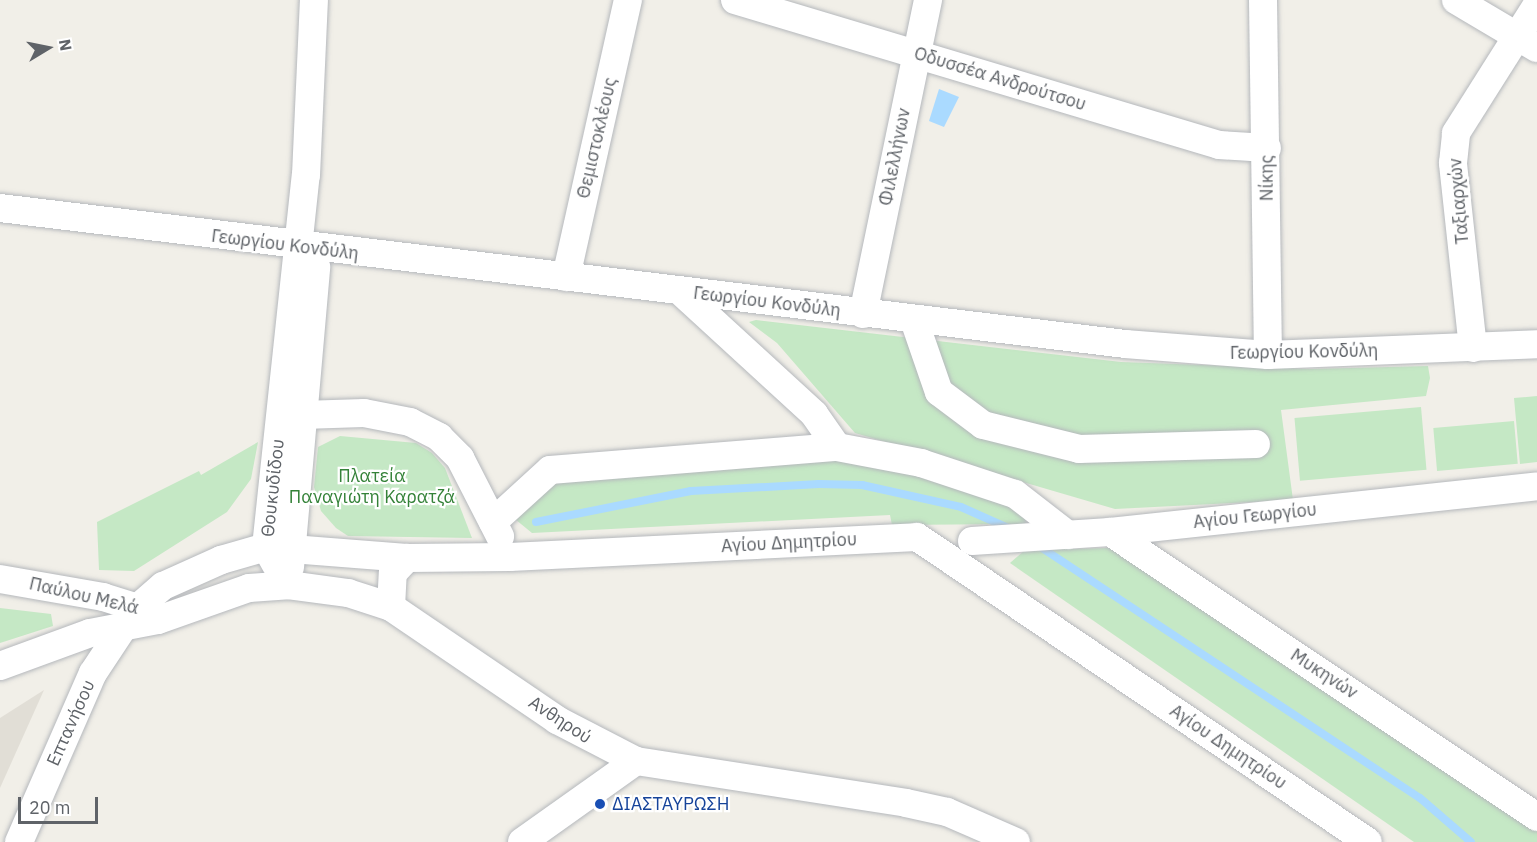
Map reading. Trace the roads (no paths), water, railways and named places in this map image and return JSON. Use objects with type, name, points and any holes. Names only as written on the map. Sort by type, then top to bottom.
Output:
[{"type":"street","name":"Θουκυδίδου","points":[[279,548],[302,415],[315,255],[306,175],[314,0]]},
{"type":"street","name":"Θεμιστοκλέους","points":[[566,277],[628,0]]},
{"type":"street","name":"Οδυσσέα Ανδρούτσου","points":[[735,0],[1219,145],[1267,148]]},
{"type":"street","name":"Φιλελλήνων","points":[[863,314],[928,0]]},
{"type":"street","name":"Νίκης","points":[[1263,0],[1267,148],[1268,355]]},
{"type":"street","points":[[1456,0],[1527,42]]},
{"type":"street","name":"Ταξιαρχών","points":[[1473,348],[1453,163],[1456,133],[1468,112],[1527,42],[1537,5]]},
{"type":"street","name":"Γεωργίου Κονδύλη","points":[[0,208],[315,255],[566,277],[914,320],[1268,355],[1537,344]]},
{"type":"street","name":"Θουκυδίδου","points":[[288,585],[279,548],[315,255]]},
{"type":"street","points":[[680,291],[790,389],[837,447]]},
{"type":"street","points":[[914,320],[939,392],[983,425],[1079,449],[1256,444]]},
{"type":"street","points":[[302,415],[364,413],[410,422],[439,437],[460,458],[510,557]]},
{"type":"street","points":[[492,522],[550,470],[837,447],[921,463],[1015,494],[1058,536]]},
{"type":"street","name":"Αγίου Γεωργίου","points":[[980,540],[1110,532],[1537,486]]},
{"type":"street","name":"Μυκηνών","points":[[1110,532],[1537,816]]},
{"type":"street","name":"Αγίου Δημητρίου","points":[[132,614],[186,573],[279,548],[407,558],[510,557],[917,537],[1368,842]]},
{"type":"street","points":[[391,607],[393,573],[407,558]]},
{"type":"street","name":"Παύλου Μελά","points":[[0,579],[132,614]]},
{"type":"street","name":"Ανθηρού","points":[[132,614],[168,617],[223,594],[288,585],[391,607],[556,720],[636,761],[906,804],[947,813],[1016,842]]},
{"type":"street","points":[[0,666],[132,614]]},
{"type":"street","name":"Επτανήσου","points":[[19,842],[93,673],[132,614]]},
{"type":"street","points":[[522,842],[636,761]]},
{"type":"water","points":[[939,89],[959,97],[944,127],[929,121]]},
{"type":"waterway","points":[[536,522],[691,491],[819,484],[862,485],[961,507],[1013,530]]},
{"type":"waterway","points":[[1039,546],[1420,798],[1471,842]]},
{"type":"place","name":"ΔΙΑΣΤΑΥΡΩΣΗ","points":[[600,804]]},
{"type":"park label","name":"Πλατεία Παναγιώτη Καρατζά","points":[[372,487]]}]
